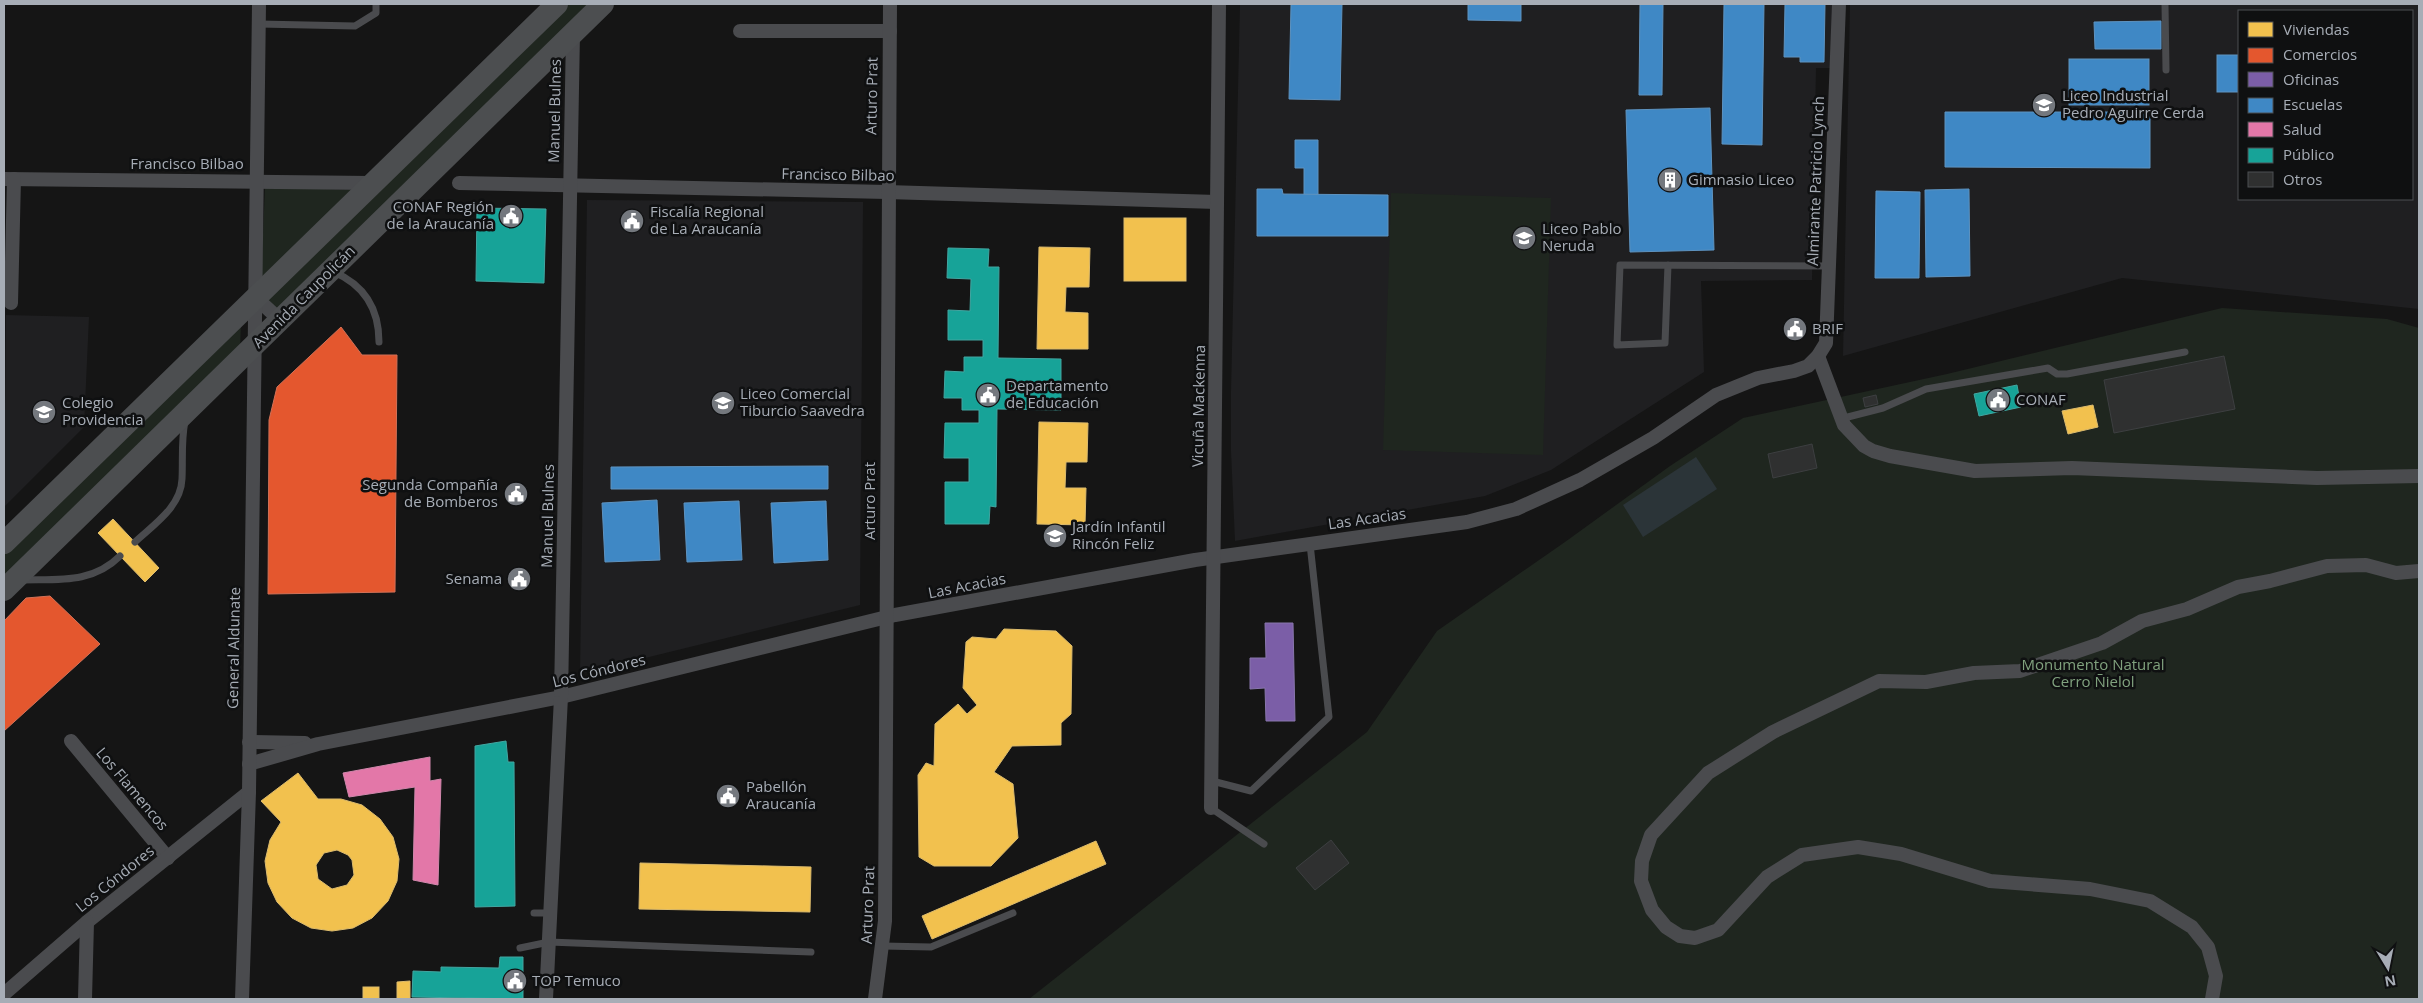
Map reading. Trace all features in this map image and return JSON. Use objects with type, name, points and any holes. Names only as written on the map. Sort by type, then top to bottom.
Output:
[{"type":"main road","points":[[4,543],[254,296],[557,4]]},
{"type":"main road","points":[[549,57],[561,33],[567,4]]},
{"type":"main road","name":"Avenida Caupolicán","points":[[9,585],[603,4]]},
{"type":"street","name":"General Aldunate","points":[[242,999],[249,792],[253,348],[259,4]]},
{"type":"street","name":"Arturo Prat","points":[[875,998],[883,946],[887,192],[890,4]]},
{"type":"street","name":"Vicuña Mackenna","points":[[1211,808],[1219,4]]},
{"type":"street","name":"Almirante Patricio Lynch","points":[[1818,356],[1826,343],[1839,4]]},
{"type":"street","points":[[740,31],[890,31]]},
{"type":"street","name":"Manuel Bulnes","points":[[546,999],[561,697],[573,33]]},
{"type":"street","name":"Francisco Bilbao","points":[[9,179],[371,183]]},
{"type":"street","points":[[9,179],[11,303]]},
{"type":"street","name":"Francisco Bilbao","points":[[459,183],[887,192],[1217,202]]},
{"type":"street","points":[[254,296],[281,321]]},
{"type":"street","points":[[1818,356],[1840,419],[1856,439],[1872,451],[1975,471],[2072,468],[2317,478],[2419,476]]},
{"type":"street","name":"Las Acacias","points":[[886,617],[1214,557],[1467,522],[1516,509],[1580,480],[1653,438],[1716,395],[1758,378],[1801,369],[1808,366],[1818,356]]},
{"type":"street","points":[[2212,999],[2216,976],[2208,947],[2192,927],[2150,901],[2090,889],[1990,881],[1901,854],[1858,848],[1802,855],[1767,877],[1718,930],[1695,938],[1680,936],[1666,926],[1652,910],[1641,881],[1642,861],[1652,835],[1708,773],[1773,732],[1879,681],[1926,682],[1974,673],[2020,670],[2102,643],[2142,621],[2187,609],[2238,587],[2327,566],[2366,566],[2396,573],[2419,571]]},
{"type":"street","name":"Los Cóndores","points":[[249,764],[318,744],[561,697],[886,617]]},
{"type":"street","name":"Los Flamencos","points":[[71,741],[168,858]]},
{"type":"street","name":"Los Cóndores","points":[[249,742],[318,744]]},
{"type":"street","name":"Los Cóndores","points":[[4,994],[87,922],[249,792]]},
{"type":"street","points":[[85,999],[87,922]]},
{"type":"lane","points":[[259,24],[356,26],[376,12],[376,4]]},
{"type":"lane","points":[[2165,4],[2166,70]]},
{"type":"lane","points":[[1668,265],[1665,343],[1617,345],[1620,264],[1830,266]]},
{"type":"lane","points":[[331,271],[355,283],[368,298],[376,316],[379,342]]},
{"type":"lane","points":[[1840,419],[1883,408],[1926,389],[2048,368],[2057,374],[2067,374],[2184,352]]},
{"type":"lane","points":[[135,542],[169,510],[180,493],[182,477],[181,440],[188,408]]},
{"type":"lane","points":[[1212,781],[1251,791],[1329,717],[1310,544]]},
{"type":"lane","points":[[9,585],[78,579],[101,569],[120,556]]},
{"type":"lane","points":[[1211,808],[1264,844]]},
{"type":"lane","points":[[883,946],[931,947],[1013,912]]},
{"type":"lane","points":[[534,913],[551,913]]},
{"type":"lane","points":[[520,948],[549,942],[811,952]]},
{"type":"shaded area","name":"Liceo Pablo Neruda","points":[[1240,4],[1833,4],[1831,68],[1816,68],[1812,280],[1701,281],[1704,372],[1551,470],[1485,496],[1235,541],[1231,451],[1231,392]]},
{"type":"shaded area","name":"Liceo Industrial Pedro Aguirre Cerda","points":[[1850,4],[2419,4],[2419,309],[2122,278],[1843,356]]},
{"type":"shaded area","name":"Liceo Comercial Tiburcio Saavedra","points":[[587,200],[863,202],[860,605],[580,674]]},
{"type":"shaded area","name":"Colegio Providencia","points":[[6,315],[89,317],[84,427],[4,507]]},
{"type":"shaded area","points":[[1696,457],[1717,489],[1643,537],[1623,505]]},
{"type":"green space","points":[[564,4],[595,4],[279,313],[260,299]]},
{"type":"green space","points":[[265,187],[355,190],[261,282]]},
{"type":"green space","points":[[1391,193],[1551,198],[1543,455],[1383,450]]},
{"type":"green space","name":"Monumento Natural Cerro Ñielol","points":[[2222,308],[2387,319],[2419,328],[2419,999],[1029,999],[1367,732],[1437,631],[1670,466],[1743,418],[1947,374]]},
{"type":"green space","points":[[241,320],[240,353],[4,578],[4,550]]},
{"type":"building: Viviendas","points":[[1124,218],[1186,218],[1186,281],[1124,281]]},
{"type":"building: Viviendas","points":[[1039,247],[1090,248],[1089,287],[1066,287],[1065,312],[1088,313],[1088,349],[1037,349]]},
{"type":"building: Viviendas","points":[[2093,405],[2098,427],[2068,434],[2062,411]]},
{"type":"building: Viviendas","points":[[1039,422],[1088,423],[1087,462],[1066,462],[1065,488],[1086,488],[1085,525],[1037,524]]},
{"type":"building: Viviendas","points":[[113,519],[159,568],[145,582],[98,533]]},
{"type":"building: Viviendas","points":[[1004,629],[1056,631],[1072,646],[1071,714],[1061,723],[1061,745],[1012,746],[994,772],[1013,784],[1018,838],[991,866],[934,866],[919,857],[918,775],[926,763],[934,766],[935,724],[958,704],[967,714],[977,705],[963,688],[966,642],[972,637],[996,639]]},
{"type":"building: Viviendas","points":[[298,773],[318,799],[341,799],[362,805],[380,819],[393,837],[399,859],[397,881],[388,901],[372,918],[353,928],[332,931],[311,928],[292,918],[277,902],[268,883],[265,861],[270,840],[281,822],[261,801]],"holes":[[[337,850],[348,855],[352,860],[354,875],[347,885],[332,889],[318,879],[316,865],[324,853]]]},
{"type":"building: Viviendas","points":[[1096,841],[1106,864],[932,939],[922,916]]},
{"type":"building: Viviendas","points":[[640,863],[811,867],[810,912],[639,909]]},
{"type":"building: Viviendas","points":[[410,981],[410,999],[397,999],[397,982]]},
{"type":"building: Viviendas","points":[[363,987],[379,987],[379,999],[363,999]]},
{"type":"building: Comercios","points":[[341,327],[362,355],[397,355],[395,592],[268,594],[269,420],[277,387]]},
{"type":"building: Comercios","points":[[50,596],[100,644],[4,731],[4,621],[26,598]]},
{"type":"building: Oficinas","points":[[1265,623],[1293,623],[1295,721],[1266,721],[1265,688],[1250,689],[1250,658],[1266,658]]},
{"type":"building: Escuelas","points":[[1291,4],[1342,4],[1340,100],[1289,99]]},
{"type":"building: Escuelas","points":[[1468,4],[1521,4],[1521,21],[1468,20]]},
{"type":"building: Escuelas","points":[[1640,4],[1663,4],[1662,95],[1639,95]]},
{"type":"building: Escuelas","points":[[1724,4],[1764,4],[1762,145],[1722,144]]},
{"type":"building: Escuelas","points":[[1785,4],[1825,4],[1824,62],[1800,62],[1800,57],[1784,57]]},
{"type":"building: Escuelas","points":[[2161,21],[2161,49],[2095,49],[2094,22]]},
{"type":"building: Escuelas","points":[[2217,55],[2238,55],[2238,92],[2217,92]]},
{"type":"building: Escuelas","points":[[2069,59],[2149,59],[2149,105],[2069,105]]},
{"type":"building: Escuelas","name":"Gimnasio Liceo","points":[[1710,108],[1714,250],[1630,252],[1626,110]]},
{"type":"building: Escuelas","points":[[1945,112],[2150,112],[2150,168],[1945,167]]},
{"type":"building: Escuelas","points":[[1295,140],[1318,140],[1318,195],[1304,195],[1304,168],[1295,168]]},
{"type":"building: Escuelas","points":[[1257,189],[1282,189],[1283,194],[1388,195],[1388,236],[1257,236]]},
{"type":"building: Escuelas","points":[[1969,189],[1970,276],[1926,277],[1925,190]]},
{"type":"building: Escuelas","points":[[1876,191],[1920,192],[1919,278],[1875,278]]},
{"type":"building: Escuelas","points":[[828,466],[828,489],[611,489],[611,467]]},
{"type":"building: Escuelas","points":[[657,500],[660,560],[605,562],[602,503]]},
{"type":"building: Escuelas","points":[[739,501],[742,560],[687,562],[684,503]]},
{"type":"building: Escuelas","points":[[826,501],[828,560],[774,563],[771,503]]},
{"type":"building: Salud","points":[[430,757],[430,781],[441,779],[438,885],[413,880],[415,787],[349,797],[343,773]]},
{"type":"building: Público","points":[[477,208],[546,209],[544,283],[476,281]]},
{"type":"building: Público","points":[[948,248],[989,249],[988,267],[999,267],[998,358],[1061,359],[1061,410],[997,409],[996,507],[990,506],[989,524],[945,524],[945,482],[969,482],[969,458],[944,458],[945,423],[979,423],[979,410],[962,410],[962,398],[944,398],[945,371],[964,372],[964,357],[983,357],[983,340],[948,340],[948,310],[970,311],[971,279],[947,278]]},
{"type":"building: Público","name":"CONAF","points":[[2017,385],[2021,407],[1979,416],[1974,394]]},
{"type":"building: Público","points":[[506,741],[508,762],[514,762],[515,906],[475,907],[475,746]]},
{"type":"building: Público","points":[[500,957],[523,957],[523,999],[412,997],[413,971],[441,972],[441,967],[499,968]]},
{"type":"building: Otros","points":[[2224,356],[2235,409],[2114,433],[2104,380]]},
{"type":"building: Otros","points":[[1876,395],[1878,404],[1865,407],[1863,398]]},
{"type":"building: Otros","points":[[1812,444],[1817,468],[1773,478],[1768,454]]},
{"type":"building: Otros","points":[[1331,840],[1349,863],[1315,890],[1296,868]]},
{"type":"place","name":"Liceo Industrial Pedro Aguirre Cerda","points":[[2044,105]]},
{"type":"place","name":"Gimnasio Liceo","points":[[1670,180]]},
{"type":"place","name":"CONAF Región de la Araucanía","points":[[511,216]]},
{"type":"place","name":"Fiscalía Regional de La Araucanía","points":[[632,221]]},
{"type":"place","name":"Liceo Pablo Neruda","points":[[1524,238]]},
{"type":"place","name":"BRIF","points":[[1795,329]]},
{"type":"place","name":"Departamento de Educación","points":[[988,395]]},
{"type":"place","name":"CONAF","points":[[1998,400]]},
{"type":"place","name":"Liceo Comercial Tiburcio Saavedra","points":[[723,403]]},
{"type":"place","name":"Colegio Providencia","points":[[44,412]]},
{"type":"place","name":"Segunda Compañía de Bomberos","points":[[516,494]]},
{"type":"place","name":"Jardín Infantil Rincón Feliz","points":[[1055,536]]},
{"type":"place","name":"Senama","points":[[519,579]]},
{"type":"place","name":"Pabellón Araucanía","points":[[728,796]]},
{"type":"place","name":"TOP Temuco","points":[[515,981]]}]
